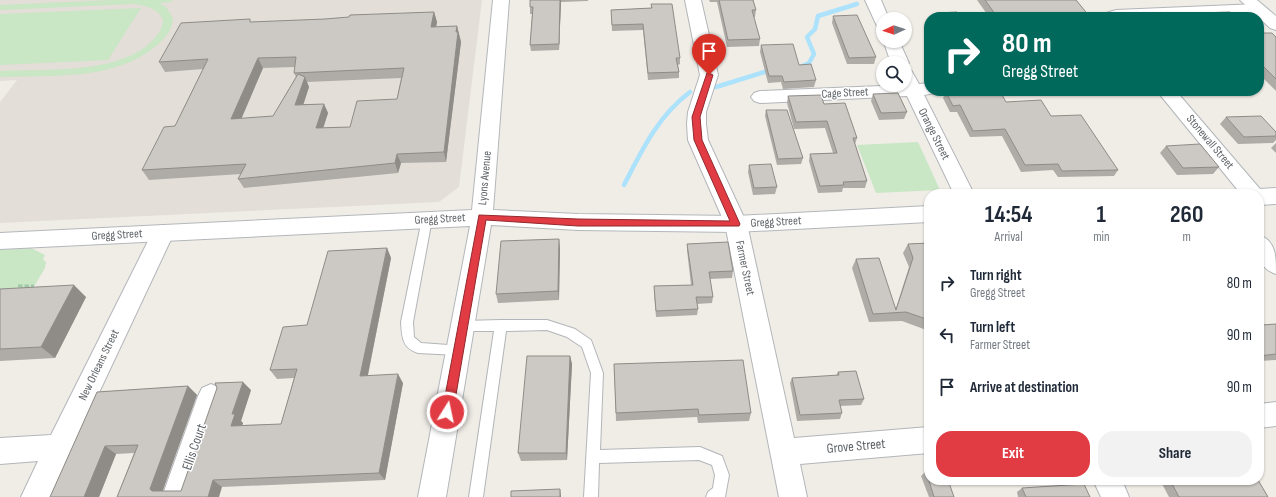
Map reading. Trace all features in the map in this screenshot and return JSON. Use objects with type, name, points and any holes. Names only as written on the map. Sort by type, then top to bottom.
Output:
[{"type":"street","name":"Lyons Avenue","points":[[432,497],[482,217],[501,0]]},
{"type":"street","name":"Farmer Street","points":[[693,0],[709,75],[697,112],[696,126],[698,140],[736,224],[793,497]]},
{"type":"street","points":[[873,0],[878,12]]},
{"type":"street","points":[[1157,12],[1253,5],[1261,12]]},
{"type":"street","points":[[1264,15],[1276,25]]},
{"type":"street","name":"Cage Street","points":[[760,97],[915,84]]},
{"type":"street","name":"Orange Street","points":[[915,84],[962,189]]},
{"type":"street","name":"Stonewall Street","points":[[1170,96],[1249,189]]},
{"type":"street","points":[[1264,197],[1276,196]]},
{"type":"street","name":"Gregg Street","points":[[0,241],[482,217],[578,222],[736,224],[924,214]]},
{"type":"street","name":"New Orleans Street","points":[[35,497],[163,233]]},
{"type":"street","points":[[1264,249],[1276,265]]},
{"type":"street","name":"Ellis Court","points":[[176,497],[211,396]]},
{"type":"street","points":[[1264,415],[1276,414]]},
{"type":"street","name":"Grove Street","points":[[783,452],[924,440]]},
{"type":"street","points":[[0,451],[59,447]]},
{"type":"street","points":[[1110,485],[1116,497]]},
{"type":"lane","points":[[427,219],[407,322],[408,339],[418,348],[460,338],[501,325],[547,325],[571,333],[587,344],[597,373],[591,497]]},
{"type":"lane","points":[[476,497],[501,325]]},
{"type":"lane","points":[[593,457],[700,453],[717,461],[722,475],[720,492],[713,497]]},
{"type":"path","points":[[18,286],[34,286]]},
{"type":"shaded area","points":[[0,0],[482,0],[459,187],[439,202],[0,223],[0,102],[17,80],[0,81]]},
{"type":"green space","points":[[112,0],[172,0],[171,2],[159,3],[166,7],[173,18],[170,30],[156,46],[140,57],[122,65],[102,71],[61,76],[0,77],[0,71],[57,70],[116,61],[133,54],[148,45],[160,31],[163,20],[155,10],[134,4],[0,10],[0,5]]},
{"type":"green space","points":[[141,8],[108,60],[0,65],[0,14]]},
{"type":"green space","points":[[918,142],[940,189],[876,193],[857,145]]},
{"type":"green space","points":[[31,248],[45,255],[43,259],[46,262],[45,268],[26,300],[0,301],[0,250]]},
{"type":"building","points":[[530,0],[560,0],[559,44],[530,45],[533,7],[530,7]]},
{"type":"building","points":[[719,0],[753,0],[756,10],[752,10],[760,39],[728,40]]},
{"type":"building","points":[[985,0],[1076,0],[1086,12],[994,12]]},
{"type":"building","points":[[651,4],[672,4],[680,58],[676,58],[679,72],[648,73],[643,24],[612,25],[611,10],[652,8]]},
{"type":"building","points":[[434,12],[431,27],[457,26],[456,32],[458,32],[444,152],[397,154],[395,163],[238,179],[246,164],[142,170],[164,127],[175,126],[208,59],[159,62],[181,23],[250,19],[250,22],[325,19],[349,17],[350,15]],"holes":[[[296,57],[294,73],[404,68],[397,99],[357,101],[350,127],[316,128],[324,104],[295,105],[305,77],[298,74],[273,116],[231,119],[258,58]]]},
{"type":"building","points":[[857,15],[876,57],[849,58],[833,16]]},
{"type":"building","points":[[1264,33],[1272,33],[1276,37],[1276,79],[1264,67]]},
{"type":"building","points":[[793,44],[799,65],[811,64],[816,80],[784,82],[782,76],[769,76],[761,45]]},
{"type":"building","points":[[898,93],[907,112],[881,113],[873,94]]},
{"type":"building","points":[[821,95],[824,104],[845,103],[857,138],[853,138],[867,181],[843,182],[844,185],[820,186],[810,154],[837,153],[827,121],[796,122],[788,96]]},
{"type":"building","points":[[948,96],[1003,96],[1006,102],[1041,100],[1051,116],[1081,115],[1118,170],[1062,171],[1058,164],[1025,165],[1005,129],[973,131],[960,105],[953,106]]},
{"type":"building","points":[[766,110],[787,110],[803,158],[778,159]]},
{"type":"building","points":[[1261,116],[1276,132],[1276,136],[1244,137],[1226,117]]},
{"type":"building","points":[[1200,144],[1219,167],[1183,168],[1166,146]]},
{"type":"building","points":[[771,164],[777,187],[754,188],[749,165]]},
{"type":"building","points":[[559,239],[558,291],[496,294],[501,241]]},
{"type":"building","points":[[728,242],[733,271],[709,272],[713,297],[696,297],[698,309],[656,311],[654,286],[693,285],[687,244]]},
{"type":"building","points":[[924,243],[924,318],[906,312],[873,314],[856,259],[879,258],[896,310],[913,258],[908,244]]},
{"type":"building","points":[[387,248],[360,376],[398,374],[379,473],[213,480],[208,497],[117,497],[138,445],[105,446],[84,497],[50,497],[97,392],[188,386],[150,489],[152,491],[181,491],[217,388],[215,383],[243,382],[232,414],[235,414],[231,426],[281,424],[297,369],[270,370],[283,327],[307,325],[328,251]]},
{"type":"building","points":[[74,285],[41,347],[0,349],[0,289]]},
{"type":"building","points":[[1276,324],[1276,354],[1264,355],[1264,325]]},
{"type":"building","points":[[527,356],[570,356],[566,453],[518,453]]},
{"type":"building","points":[[743,360],[751,413],[699,415],[698,409],[616,413],[614,364]]},
{"type":"building","points":[[856,371],[864,399],[839,400],[842,413],[800,415],[792,378],[839,375],[838,372]]},
{"type":"building","points":[[930,485],[950,485],[954,497],[934,497]]},
{"type":"building","points":[[1084,485],[1090,497],[1026,497],[1022,488]]},
{"type":"building","points":[[1173,485],[1261,485],[1268,497],[1179,497]]},
{"type":"building","points":[[560,489],[560,497],[511,497],[511,491]]},
{"type":"waterway","points":[[800,67],[809,63],[814,54],[807,37],[815,29],[818,16],[857,4]]},
{"type":"waterway","points":[[716,87],[771,70]]},
{"type":"waterway","points":[[624,185],[652,134],[669,112],[690,92]]},
{"type":"route","points":[[447,412],[482,217],[544,221],[649,224],[736,224],[698,140],[696,117],[698,107],[708,83],[709,75]]}]
